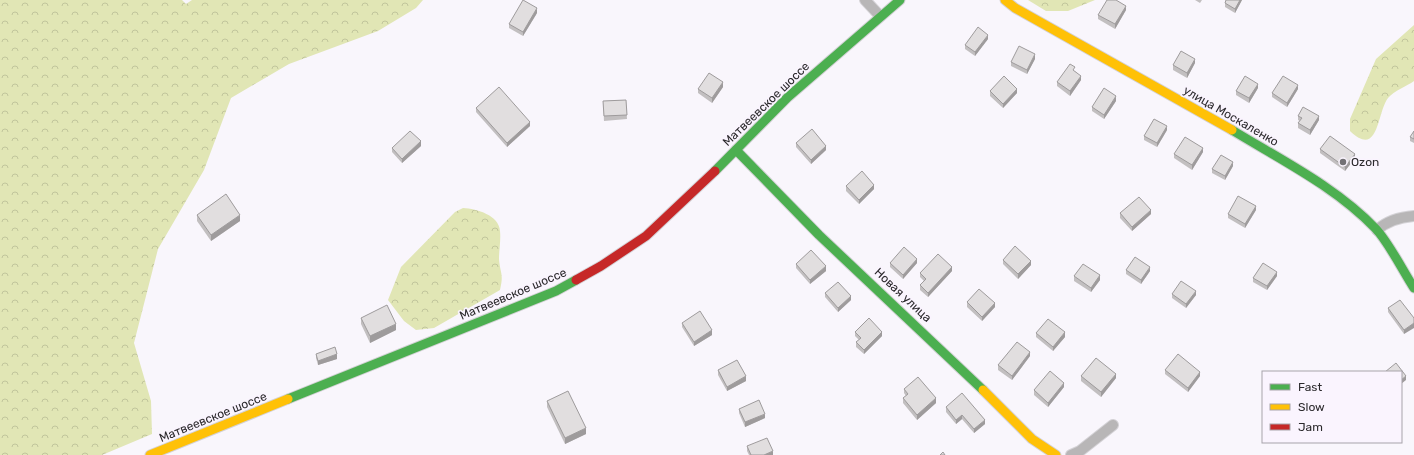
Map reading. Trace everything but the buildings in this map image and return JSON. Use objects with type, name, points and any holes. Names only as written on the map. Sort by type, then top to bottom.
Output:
[{"type":"street","points":[[865,0],[880,16]]},
{"type":"street","name":"Матвеевское шоссе","points":[[150,455],[556,290],[601,266],[646,236],[686,200],[788,97],[900,0]]},
{"type":"street","name":"улица Москаленко","points":[[1005,0],[1015,8],[1224,125],[1331,191],[1354,208],[1377,230],[1414,288]]},
{"type":"street","name":"Новая улица","points":[[736,150],[772,190],[944,351],[1019,426],[1046,450],[1056,455]]},
{"type":"street","points":[[1377,230],[1389,222],[1405,216],[1414,216]]},
{"type":"street","points":[[1070,455],[1080,452],[1114,424]]},
{"type":"green space","points":[[0,0],[182,0],[186,4],[192,0],[423,0],[416,8],[378,31],[289,64],[231,98],[204,170],[158,249],[134,343],[151,401],[152,434],[102,455],[0,455]]},
{"type":"green space","points":[[1028,0],[1095,0],[1068,11],[1046,11]]},
{"type":"green space","points":[[1414,25],[1414,81],[1388,98],[1372,137],[1367,140],[1360,138],[1350,131],[1350,119],[1376,59]]},
{"type":"green space","points":[[463,208],[481,211],[492,217],[499,225],[499,259],[502,276],[500,290],[434,328],[416,330],[404,321],[388,300],[401,267],[455,212]]},
{"type":"traffic: fast","points":[[715,171],[788,97],[900,0]]},
{"type":"traffic: fast","points":[[1232,130],[1307,175],[1344,200],[1381,235],[1414,288]]},
{"type":"traffic: fast","points":[[736,150],[819,235],[983,390]]},
{"type":"traffic: fast","points":[[288,399],[556,291],[576,280]]},
{"type":"traffic: slow","points":[[1005,0],[1015,8],[1232,130]]},
{"type":"traffic: slow","points":[[983,390],[1032,439],[1056,455]]},
{"type":"traffic: slow","points":[[150,455],[288,399]]},
{"type":"traffic: jam","points":[[576,280],[601,266],[646,236],[715,171]]},
{"type":"place","name":"Ozon","points":[[1343,162]]}]
